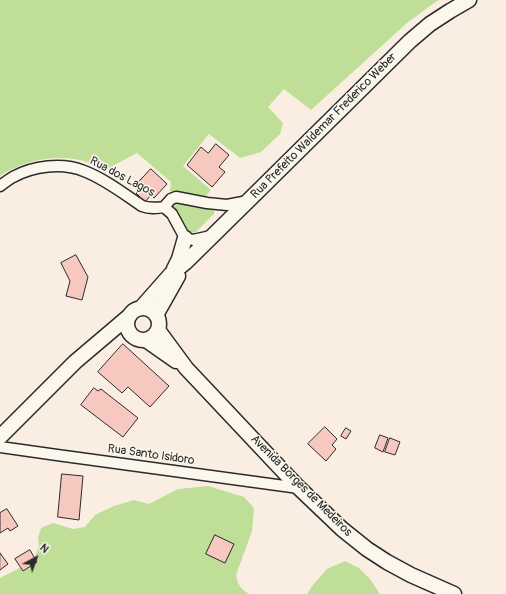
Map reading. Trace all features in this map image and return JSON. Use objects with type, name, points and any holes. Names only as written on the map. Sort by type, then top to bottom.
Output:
[{"type":"main road","name":"Rua Prefeito Waldemar Frederico Weber","points":[[141,308],[171,274],[186,262],[410,41],[430,24],[469,0]]},
{"type":"main road","points":[[171,274],[179,259],[185,238]]},
{"type":"main road","name":"Rua Prefeito Waldemar Frederico Weber","points":[[156,314],[186,262]]},
{"type":"main road","points":[[0,438],[75,362],[99,343],[131,313],[141,308],[152,311],[156,314],[158,319],[158,330],[151,338],[141,341],[136,339],[128,332],[128,317]]},
{"type":"main road","name":"Avenida Borges de Medeiros","points":[[158,330],[186,368],[299,488],[342,529],[367,549],[387,562],[411,575],[454,594]]},
{"type":"main road","points":[[99,343],[132,336]]},
{"type":"main road","name":"Avenida Borges de Medeiros","points":[[146,340],[186,368]]},
{"type":"street","name":"Rua dos Lagos","points":[[0,186],[27,171],[50,166],[67,167],[84,170],[103,180],[142,206],[148,208],[164,207]]},
{"type":"street","points":[[212,236],[193,240],[185,238],[172,214],[164,207],[171,199],[176,197],[227,205],[248,201]]},
{"type":"street","name":"Rua Santo Isidoro","points":[[0,446],[299,488]]},
{"type":"green space","points":[[0,0],[439,0],[407,23],[311,110],[284,89],[268,107],[283,123],[280,134],[261,152],[240,158],[209,134],[183,166],[211,190],[206,196],[170,191],[171,182],[137,153],[107,169],[78,160],[55,158],[26,163],[0,176]]},
{"type":"green space","points":[[176,201],[213,208],[214,214],[196,232],[193,233],[189,231],[177,214],[173,204]]},
{"type":"green space","points":[[208,486],[244,497],[254,508],[252,531],[236,575],[240,586],[249,594],[0,594],[0,578],[33,561],[39,546],[38,538],[41,528],[53,523],[73,529],[85,527],[95,515],[114,506],[134,500],[149,504],[178,489]]},
{"type":"green space","points":[[345,561],[359,568],[370,579],[380,594],[307,594],[327,569]]},
{"type":"building","points":[[216,144],[229,155],[219,167],[225,172],[212,187],[187,165],[201,147],[208,153]]},
{"type":"building","points":[[151,169],[167,184],[154,198],[151,195],[145,202],[136,193],[141,188],[137,184]]},
{"type":"building","points":[[76,255],[88,277],[82,300],[66,296],[70,281],[61,263]]},
{"type":"building","points":[[123,344],[169,386],[150,407],[128,387],[122,393],[98,372]]},
{"type":"building","points":[[94,388],[98,391],[101,389],[138,418],[123,437],[81,405]]},
{"type":"building","points":[[325,427],[337,439],[332,445],[336,449],[326,461],[308,444]]},
{"type":"building","points":[[346,428],[351,431],[346,439],[341,436]]},
{"type":"building","points":[[380,435],[388,438],[383,452],[375,448]]},
{"type":"building","points":[[390,438],[400,442],[395,455],[385,452]]},
{"type":"building","points":[[62,474],[83,476],[79,520],[58,517]]},
{"type":"building","points":[[7,509],[18,526],[10,531],[8,528],[0,533],[0,513]]},
{"type":"building","points":[[215,535],[234,544],[225,563],[206,554]]},
{"type":"building","points":[[30,550],[37,562],[23,571],[15,559]]},
{"type":"building","points":[[0,553],[8,564],[0,570]]}]
